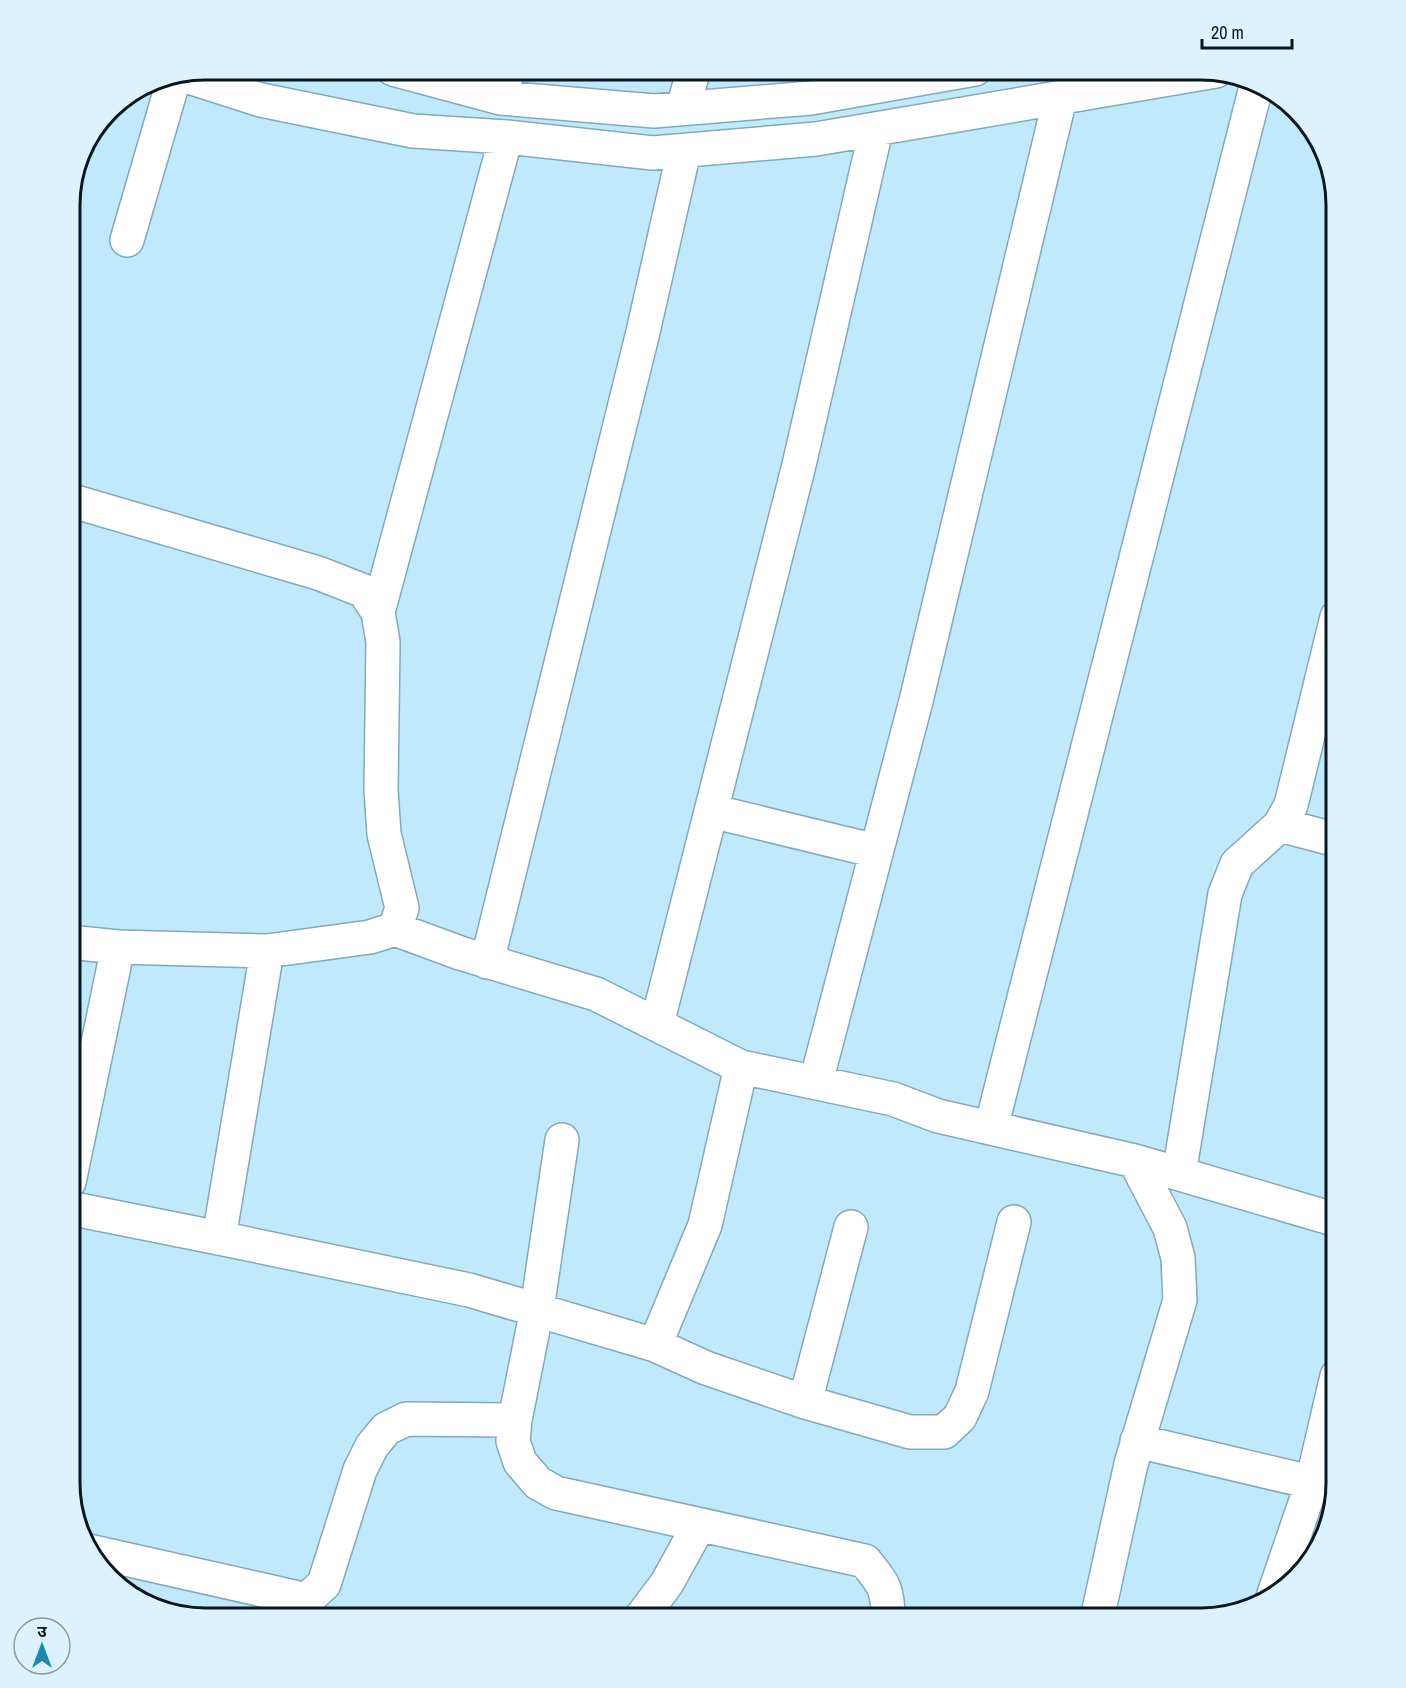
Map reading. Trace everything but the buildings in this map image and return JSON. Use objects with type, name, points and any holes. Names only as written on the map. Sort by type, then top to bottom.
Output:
[{"type":"street","points":[[474,79],[654,111],[811,98],[863,80]]},
{"type":"street","points":[[683,108],[691,79]]},
{"type":"street","points":[[198,80],[261,100],[413,131],[506,137],[653,153],[816,140],[1164,80]]},
{"type":"street","points":[[127,240],[173,84]]},
{"type":"street","points":[[991,1128],[1255,91]]},
{"type":"street","points":[[816,1082],[916,701],[1060,98]]},
{"type":"street","points":[[657,1024],[799,465],[876,130]]},
{"type":"street","points":[[378,612],[506,137]]},
{"type":"street","points":[[487,962],[643,332],[684,151]]},
{"type":"street","points":[[80,503],[318,573],[364,591],[378,612],[383,642],[381,790],[384,834],[402,908],[395,929]]},
{"type":"street","points":[[1179,1174],[1225,894],[1237,864],[1280,825],[1291,805],[1326,662]]},
{"type":"street","points":[[711,811],[876,851]]},
{"type":"street","points":[[1280,825],[1326,837]]},
{"type":"street","points":[[79,943],[118,947],[267,951],[370,937],[395,929],[487,962],[596,994],[741,1067],[892,1099],[938,1116],[1135,1161],[1326,1217]]},
{"type":"street","points":[[79,1133],[118,947]]},
{"type":"street","points":[[219,1238],[267,951]]},
{"type":"street","points":[[655,1345],[705,1225],[741,1067]]},
{"type":"street","points":[[562,1140],[537,1309],[515,1420],[513,1441],[520,1462],[538,1483],[556,1493],[865,1561],[881,1581],[888,1596],[888,1608]]},
{"type":"street","points":[[1099,1608],[1137,1440],[1180,1300],[1178,1258],[1170,1228],[1135,1161]]},
{"type":"street","points":[[79,1210],[469,1290],[655,1345],[706,1368],[805,1402],[910,1432],[944,1432],[960,1417],[972,1391],[1014,1222]]},
{"type":"street","points":[[805,1402],[851,1227]]},
{"type":"street","points":[[102,1554],[303,1599],[324,1584],[360,1470],[372,1446],[386,1429],[406,1419],[515,1420]]},
{"type":"street","points":[[1137,1440],[1324,1486]]},
{"type":"street","points":[[1282,1579],[1324,1486],[1326,1469]]},
{"type":"street","points":[[648,1608],[667,1583],[699,1526]]}]
